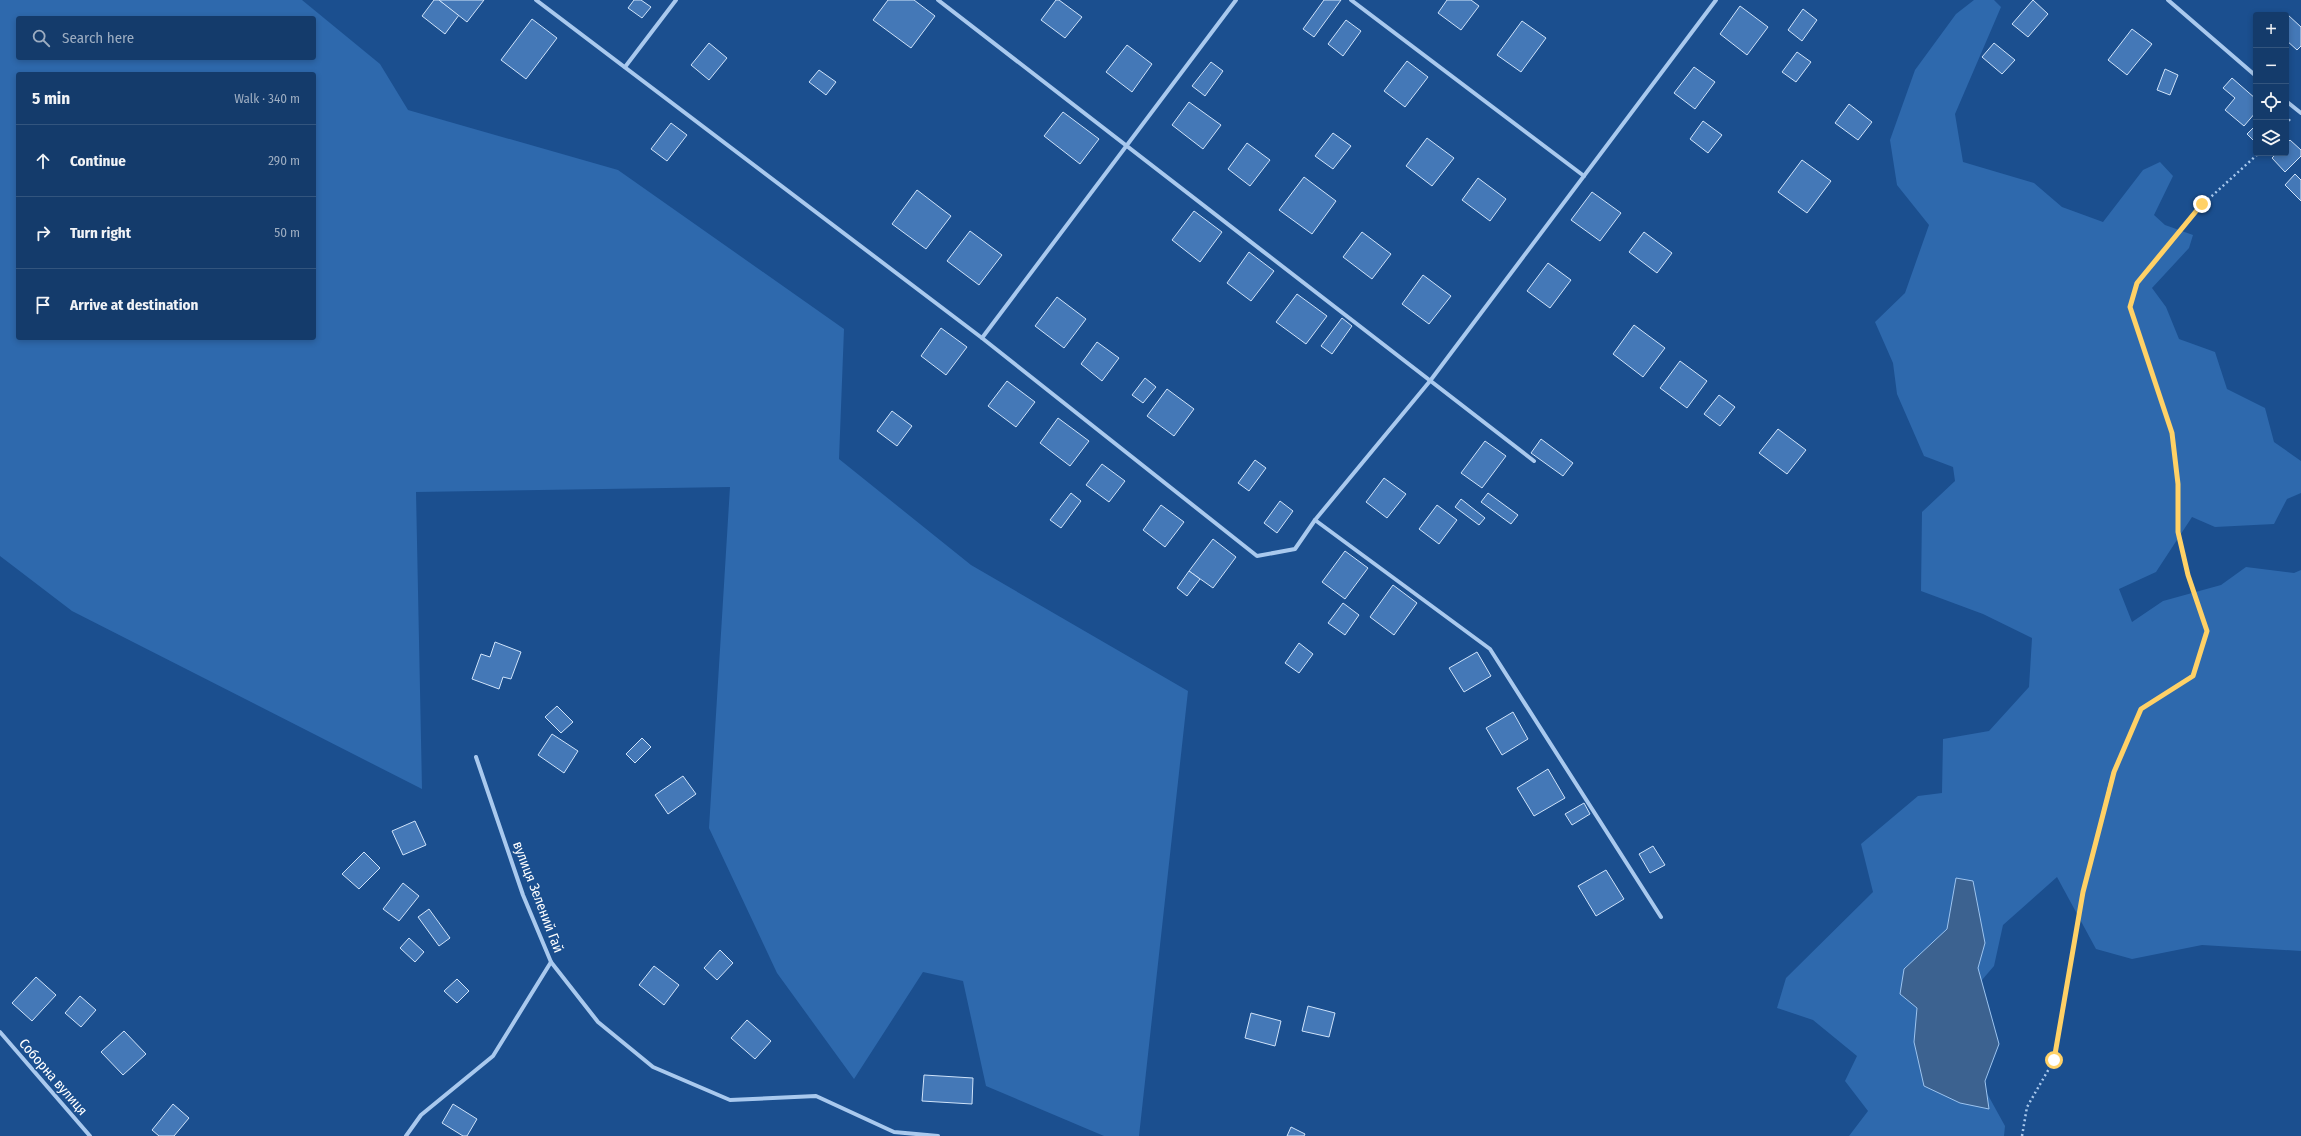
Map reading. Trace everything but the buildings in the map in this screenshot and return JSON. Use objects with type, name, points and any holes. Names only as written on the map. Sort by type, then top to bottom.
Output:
[{"type":"street","points":[[536,0],[982,338],[1257,556],[1295,548],[1315,520],[1430,381],[1716,0]]},
{"type":"street","points":[[625,67],[676,0]]},
{"type":"street","points":[[938,0],[1534,461]]},
{"type":"street","points":[[982,338],[1236,0]]},
{"type":"street","points":[[1351,0],[1584,176]]},
{"type":"street","points":[[2168,0],[2253,73]]},
{"type":"street","points":[[2289,103],[2301,113]]},
{"type":"street","points":[[1315,520],[1490,649],[1661,917]]},
{"type":"street","name":"вулиця Зелений Гай","points":[[476,757],[523,895],[551,962],[598,1022],[653,1067],[730,1100],[816,1096],[894,1132],[938,1136]]},
{"type":"street","points":[[406,1136],[421,1115],[493,1056],[551,962]]},
{"type":"street","name":"Соборна вулиця","points":[[0,1032],[90,1136]]},
{"type":"path","points":[[2022,1136],[2027,1107],[2054,1060],[2083,892],[2114,772],[2141,709],[2193,676],[2207,631],[2188,575],[2178,532],[2178,484],[2172,433],[2130,307],[2137,283],[2202,204],[2256,156]]},
{"type":"shaded area","points":[[0,0],[302,0],[380,64],[408,110],[618,170],[844,329],[839,459],[971,565],[1188,691],[1139,1136],[1104,1136],[986,1086],[963,981],[923,972],[854,1079],[777,973],[709,828],[730,487],[416,492],[422,789],[72,611],[0,556]]},
{"type":"shaded area","points":[[1974,0],[1994,0],[2001,7],[1955,114],[1963,162],[2034,183],[2062,207],[2103,222],[2143,170],[2160,162],[2173,176],[2154,215],[2165,225],[2193,235],[2189,248],[2152,288],[2166,307],[2179,339],[2215,352],[2227,389],[2265,408],[2274,442],[2301,461],[2301,493],[2287,499],[2274,524],[2215,527],[2192,517],[2156,572],[2119,589],[2132,622],[2163,601],[2221,585],[2246,567],[2294,573],[2301,570],[2301,951],[2202,945],[2132,959],[2096,949],[2057,877],[2003,925],[1994,966],[1957,1009],[1967,1057],[2005,1126],[2004,1136],[1849,1136],[1868,1111],[1845,1081],[1857,1056],[1813,1020],[1777,1008],[1786,978],[1873,892],[1861,844],[1918,796],[1942,793],[1943,739],[1989,731],[2029,687],[2032,638],[1983,614],[1921,591],[1922,512],[1955,481],[1953,467],[1924,456],[1897,394],[1893,363],[1875,322],[1905,293],[1929,225],[1897,185],[1890,140],[1915,70],[1956,14]]},
{"type":"shaded area","points":[[1956,878],[1973,881],[1985,943],[1978,968],[1999,1044],[1985,1081],[1989,1109],[1960,1103],[1924,1086],[1914,1042],[1917,1008],[1900,994],[1904,969],[1947,929]]},
{"type":"route","points":[[2054,1060],[2065,1006],[2083,892],[2114,772],[2141,709],[2193,676],[2207,631],[2188,575],[2178,532],[2178,484],[2172,433],[2130,307],[2137,283],[2202,204]]}]
